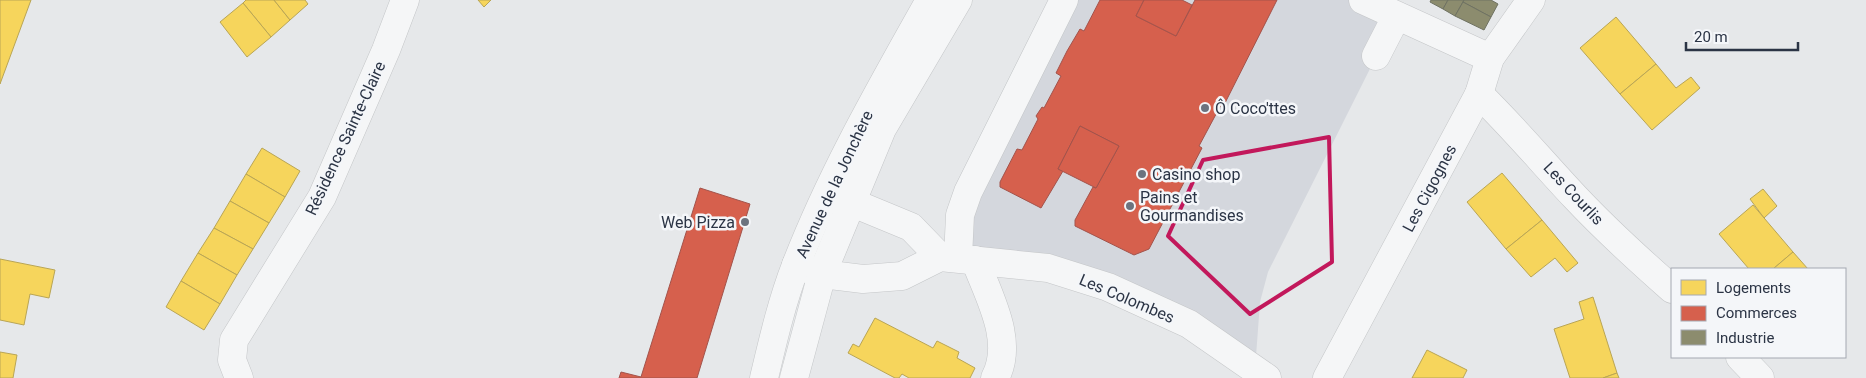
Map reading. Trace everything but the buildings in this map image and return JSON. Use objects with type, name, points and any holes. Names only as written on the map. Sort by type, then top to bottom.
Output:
[{"type":"street","name":"Résidence Sainte-Claire","points":[[239,378],[232,360],[234,340],[322,197],[386,50],[405,0]]},
{"type":"street","name":"Avenue de la Jonchère","points":[[794,378],[840,198],[864,118],[930,0]]},
{"type":"street","name":"Avenue de la Jonchère","points":[[764,378],[782,305],[796,265],[840,198],[958,0]]},
{"type":"street","points":[[958,258],[960,215],[968,192],[1064,0]]},
{"type":"street","points":[[1362,0],[1490,58]]},
{"type":"street","name":"Les Cigognes","points":[[1327,378],[1480,94],[1490,58],[1531,0]]},
{"type":"street","points":[[1376,56],[1396,17]]},
{"type":"street","name":"Les Courlis","points":[[1480,94],[1521,135],[1575,197],[1671,288]]},
{"type":"street","points":[[840,198],[912,227],[958,258],[998,323],[1003,344],[1000,368],[995,378]]},
{"type":"street","points":[[796,265],[822,274],[862,279],[902,276],[958,258]]},
{"type":"street","name":"Les Colombes","points":[[958,258],[1048,268],[1108,287],[1189,324],[1267,378]]},
{"type":"street","points":[[1741,358],[1760,378]]},
{"type":"highlighted area","points":[[1329,137],[1332,262],[1250,314],[1168,236],[1203,160]]},
{"type":"shaded area","points":[[1064,0],[1363,0],[1396,17],[1268,272],[1260,302],[1255,370],[1108,287],[958,258],[960,215]]},
{"type":"place","name":"Ô Coco'ttes","points":[[1205,108]]},
{"type":"place","name":"Casino shop","points":[[1142,174]]},
{"type":"place","name":"Pains et Gourmandises","points":[[1130,206]]},
{"type":"place","name":"Web Pizza","points":[[745,222]]}]
